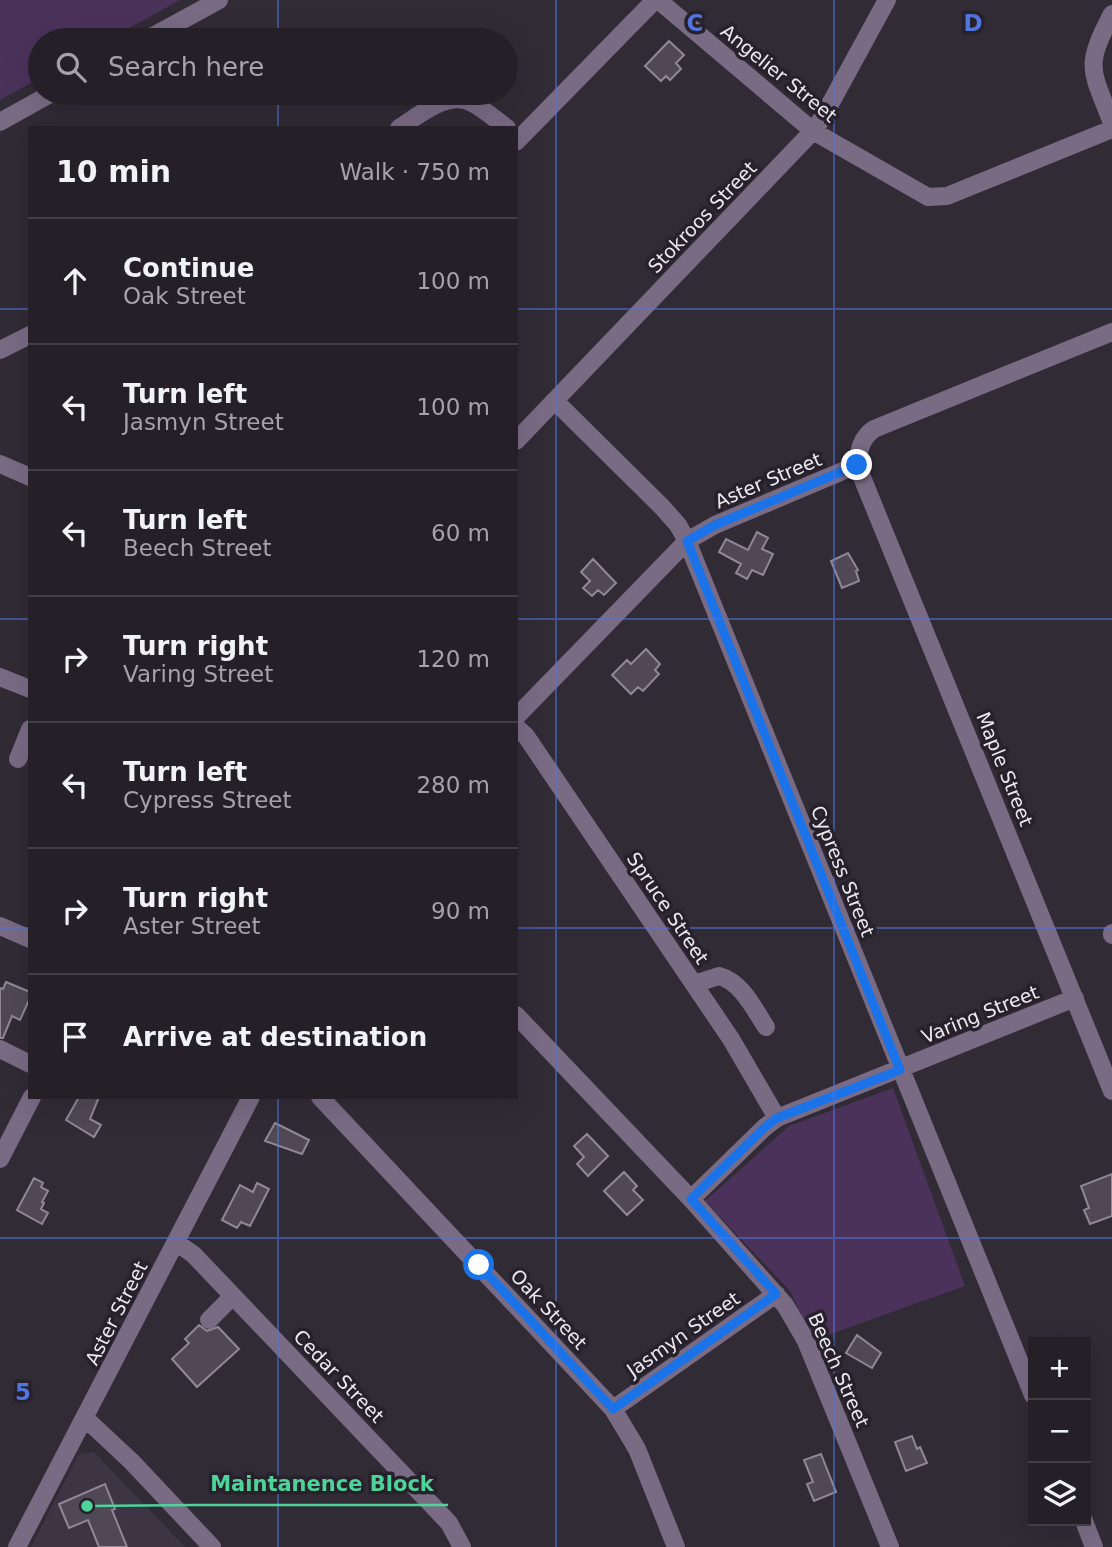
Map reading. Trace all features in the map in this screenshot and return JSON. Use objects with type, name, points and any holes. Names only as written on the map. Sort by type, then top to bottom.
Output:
[{"type":"street","points":[[168,28],[219,0]]},
{"type":"street","points":[[518,134],[657,0]]},
{"type":"street","name":"Angelier Street","points":[[657,0],[813,131],[920,194],[936,198],[947,196],[1112,130]]},
{"type":"street","name":"Stokroos Street","points":[[518,439],[813,131],[887,0]]},
{"type":"street","points":[[1112,13],[1097,42],[1092,63],[1112,122]]},
{"type":"street","points":[[0,122],[30,105]]},
{"type":"street","points":[[402,126],[436,105]]},
{"type":"street","points":[[475,105],[501,126]]},
{"type":"street","points":[[857,465],[861,444],[874,429],[1112,332]]},
{"type":"street","points":[[0,350],[28,336]]},
{"type":"street","name":"Cypress Street","points":[[555,401],[663,508],[678,525],[687,541],[1028,1383]]},
{"type":"street","points":[[0,464],[28,476]]},
{"type":"street","name":"Aster Street","points":[[518,715],[687,541],[715,525],[857,465]]},
{"type":"street","name":"Maple Street","points":[[857,465],[1112,1091]]},
{"type":"street","points":[[0,677],[28,688]]},
{"type":"street","name":"Spruce Street","points":[[518,729],[526,736],[732,1039],[777,1118]]},
{"type":"street","points":[[18,759],[28,734]]},
{"type":"street","points":[[0,926],[28,938]]},
{"type":"street","points":[[694,984],[719,976],[732,981],[766,1027]]},
{"type":"street","name":"Varing Street","points":[[691,1199],[777,1118],[1074,998]]},
{"type":"street","name":"Beech Street","points":[[518,1017],[691,1199],[776,1294],[796,1321],[890,1547]]},
{"type":"street","points":[[0,1049],[28,1062]]},
{"type":"street","points":[[0,1160],[32,1099]]},
{"type":"street","name":"Aster Street","points":[[17,1547],[250,1099]]},
{"type":"street","name":"Oak Street","points":[[322,1099],[613,1409],[637,1449],[676,1547]]},
{"type":"street","name":"Cedar Street","points":[[176,1242],[194,1255],[449,1523],[462,1547]]},
{"type":"street","name":"Jasmyn Street","points":[[613,1409],[776,1294]]},
{"type":"street","points":[[209,1320],[233,1296]]},
{"type":"street","points":[[85,1418],[132,1462],[212,1547]]},
{"type":"street","points":[[1086,1526],[1094,1547]]},
{"type":"shaded area","points":[[0,0],[180,0],[130,28],[28,28],[28,85],[0,100]]},
{"type":"shaded area","points":[[893,1088],[965,1286],[811,1341],[791,1292],[705,1201],[789,1126]]},
{"type":"shaded area","points":[[94,1452],[185,1547],[31,1547],[79,1454]]},
{"type":"building","points":[[669,41],[684,55],[676,63],[681,69],[670,80],[666,76],[661,81],[645,66]]},
{"type":"building","points":[[757,532],[768,538],[762,549],[773,554],[763,575],[752,570],[747,579],[736,573],[741,564],[719,552],[726,539],[748,550]]},
{"type":"building","points":[[848,553],[858,570],[859,581],[842,588],[831,561]]},
{"type":"building","points":[[593,559],[616,583],[604,595],[598,590],[592,596],[583,588],[590,581],[581,572]]},
{"type":"building","points":[[646,649],[660,664],[655,670],[659,674],[643,691],[638,687],[631,694],[612,675],[627,660],[631,664]]},
{"type":"building","points":[[6,982],[28,991],[28,1002],[20,1020],[12,1016],[3,1038],[0,1038],[0,988],[3,989]]},
{"type":"building","points":[[78,1099],[98,1099],[90,1119],[101,1125],[94,1137],[66,1120]]},
{"type":"building","points":[[275,1123],[309,1140],[302,1154],[265,1141]]},
{"type":"building","points":[[587,1134],[608,1156],[588,1176],[577,1164],[584,1157],[574,1146]]},
{"type":"building","points":[[624,1172],[637,1186],[633,1190],[643,1200],[627,1215],[604,1191]]},
{"type":"building","points":[[1112,1174],[1112,1216],[1090,1224],[1084,1210],[1089,1208],[1081,1186]]},
{"type":"building","points":[[34,1178],[43,1183],[41,1187],[48,1191],[41,1209],[48,1213],[42,1224],[17,1210]]},
{"type":"building","points":[[257,1183],[269,1189],[250,1226],[241,1222],[237,1228],[222,1220],[240,1185],[253,1192]]},
{"type":"building","points":[[199,1325],[207,1331],[218,1327],[239,1349],[197,1387],[172,1359],[189,1343],[185,1339]]},
{"type":"building","points":[[857,1335],[881,1353],[872,1368],[846,1353]]},
{"type":"building","points":[[912,1436],[927,1463],[906,1471],[895,1442]]},
{"type":"building","points":[[821,1454],[836,1492],[814,1501],[807,1484],[813,1482],[804,1460]]},
{"type":"building","points":[[105,1484],[127,1547],[99,1547],[88,1520],[69,1528],[59,1504]]},
{"type":"place","name":"Maintanence Block","points":[[87,1506]]},
{"type":"route","points":[[479,1265],[613,1409],[776,1294],[691,1199],[777,1118],[900,1070],[687,541],[715,525],[857,465]]}]
